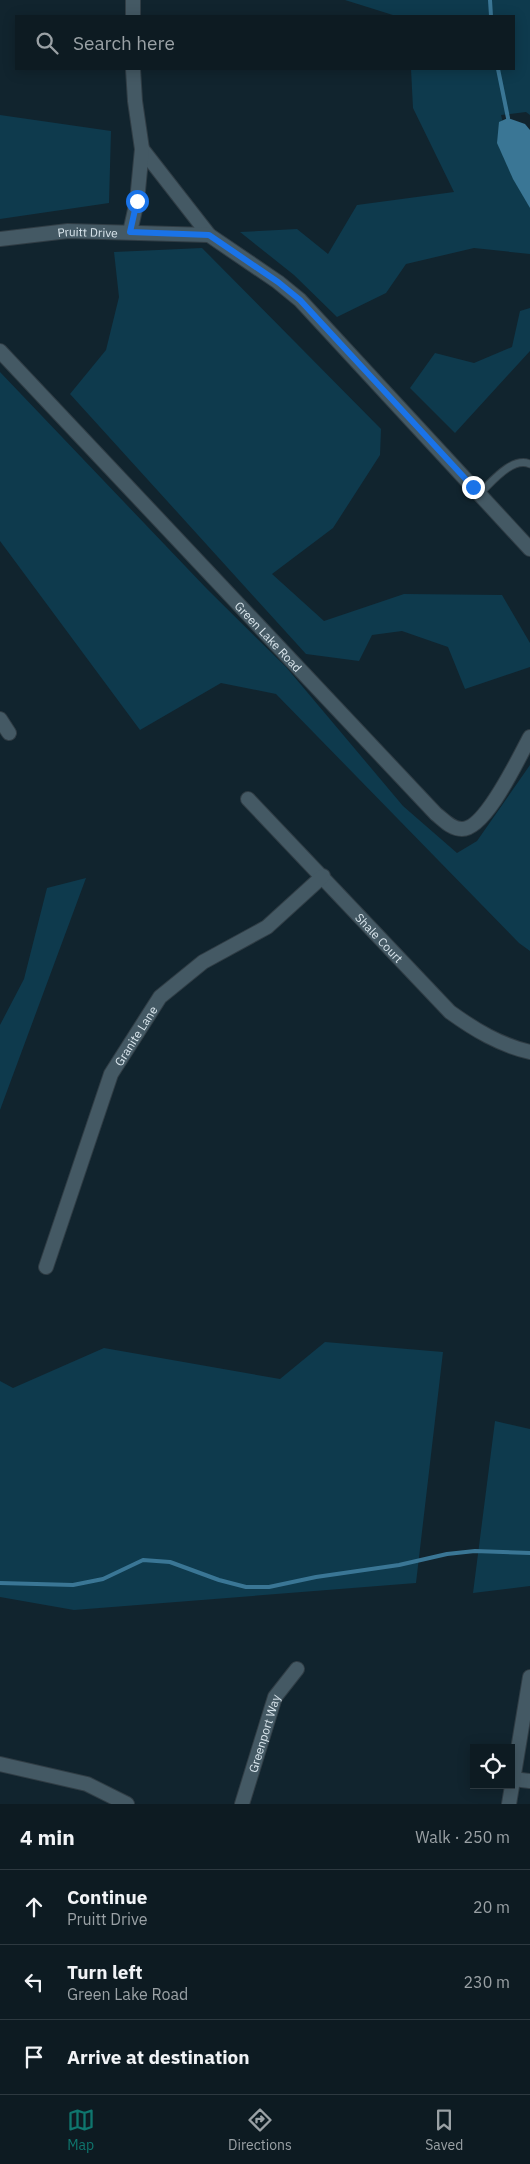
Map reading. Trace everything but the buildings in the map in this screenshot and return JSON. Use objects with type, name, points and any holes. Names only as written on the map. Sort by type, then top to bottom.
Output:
[{"type":"street","points":[[132,15],[133,0]]},
{"type":"street","name":"Pruitt Drive","points":[[0,239],[68,231],[130,232],[137,201],[142,149],[135,101],[133,70]]},
{"type":"street","points":[[142,149],[209,235],[278,282],[300,300],[530,549]]},
{"type":"street","points":[[130,232],[209,235]]},
{"type":"street","name":"Green Lake Road","points":[[0,351],[436,814],[449,825],[461,829],[467,828],[482,817],[530,737]]},
{"type":"street","points":[[0,719],[9,732]]},
{"type":"street","name":"Shale Court","points":[[248,799],[450,1012],[472,1029],[493,1040],[530,1052]]},
{"type":"street","name":"Granite Lane","points":[[46,1267],[111,1074],[160,997],[204,962],[266,927],[323,876]]},
{"type":"street","name":"Greenport Way","points":[[242,1804],[275,1697],[297,1669]]},
{"type":"street","points":[[515,1767],[530,1677]]},
{"type":"street","points":[[0,1764],[87,1784],[127,1804]]},
{"type":"street","points":[[515,1779],[530,1782]]},
{"type":"street","points":[[509,1804],[511,1789]]},
{"type":"lane","points":[[479,494],[513,464],[525,461],[530,464]]},
{"type":"shaded area","points":[[345,0],[530,0],[530,115],[526,112],[501,115],[515,173],[530,204],[530,254],[474,248],[406,264],[386,293],[337,317],[294,275],[240,232],[297,229],[328,254],[357,205],[454,192],[413,108],[411,70],[515,70],[515,15],[393,15]]},
{"type":"shaded area","points":[[0,115],[111,131],[109,203],[0,219]]},
{"type":"shaded area","points":[[508,118],[525,124],[530,130],[530,208],[513,179],[497,143],[499,122]]},
{"type":"shaded area","points":[[202,248],[381,429],[380,455],[333,528],[272,574],[324,621],[404,594],[502,595],[530,643],[530,667],[465,689],[448,647],[402,631],[372,635],[359,661],[306,654],[70,394],[106,350],[119,297],[114,252]]},
{"type":"shaded area","points":[[530,308],[530,351],[455,433],[410,388],[435,353],[474,363],[512,347],[520,311]]},
{"type":"shaded area","points":[[0,372],[207,589],[286,667],[403,806],[457,853],[477,841],[530,765],[530,951],[519,943],[276,694],[221,683],[140,730],[0,541]]},
{"type":"shaded area","points":[[86,878],[0,1110],[0,1025],[24,979],[47,888]]},
{"type":"shaded area","points":[[325,1342],[443,1352],[416,1583],[74,1610],[0,1597],[0,1381],[13,1388],[104,1348],[280,1379]]},
{"type":"shaded area","points":[[495,1421],[530,1429],[530,1586],[473,1593]]},
{"type":"waterway","points":[[490,0],[491,15]]},
{"type":"waterway","points":[[498,70],[508,118]]},
{"type":"waterway","points":[[0,1583],[73,1585],[103,1579],[143,1560],[170,1562],[219,1580],[246,1587],[269,1587],[316,1577],[399,1565],[447,1554],[475,1551],[530,1553]]},
{"type":"route","points":[[137,201],[130,232],[209,235],[240,258],[278,282],[300,300],[473,487]]}]
